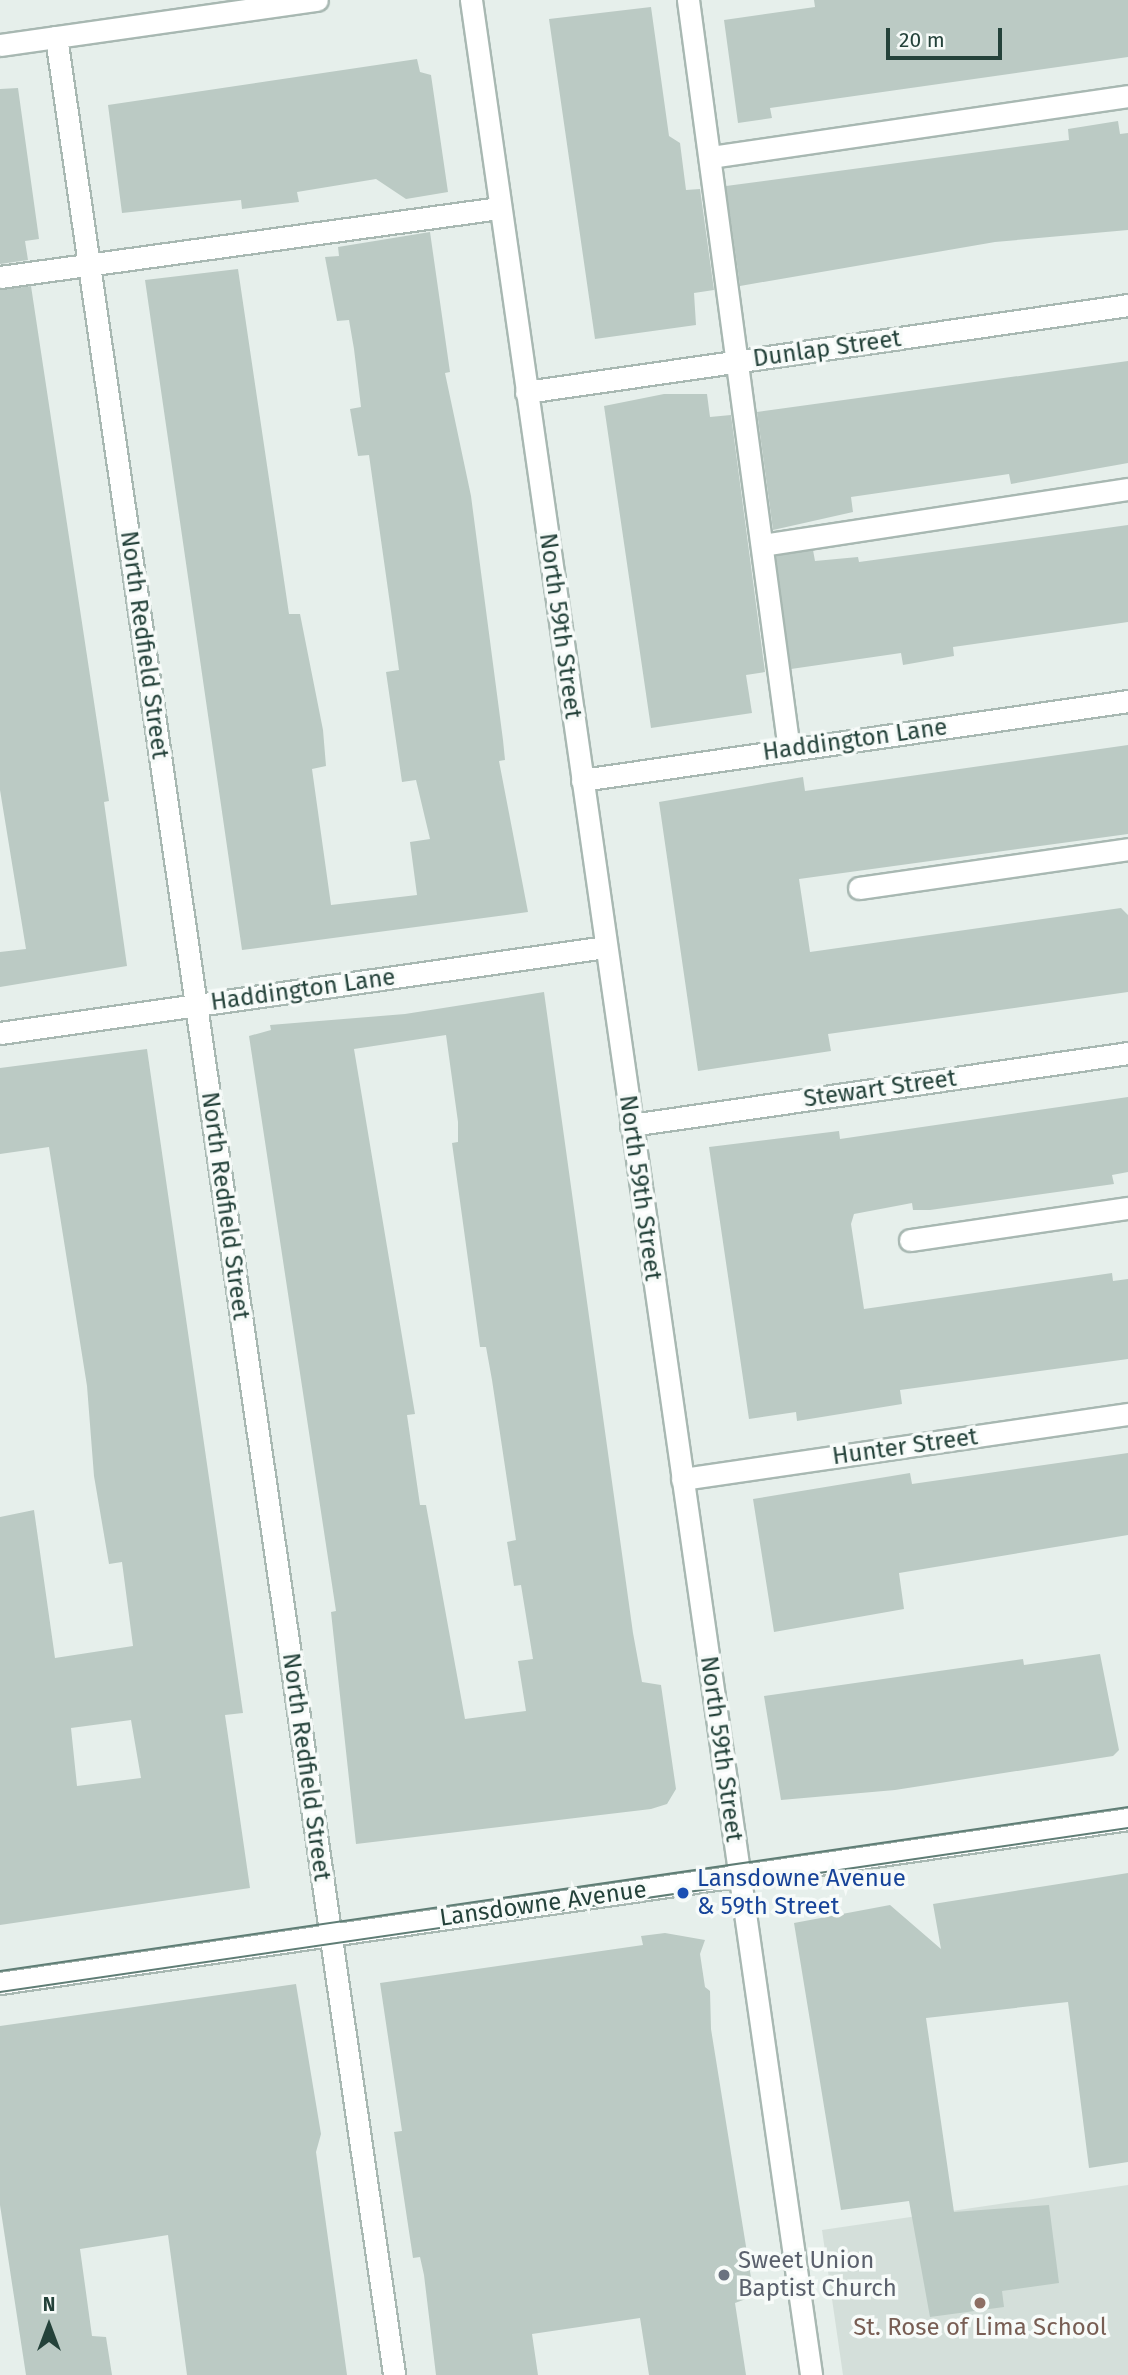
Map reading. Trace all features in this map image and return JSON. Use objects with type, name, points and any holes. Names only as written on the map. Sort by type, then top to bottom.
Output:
[{"type":"street","points":[[0,45],[317,0]]},
{"type":"street","name":"North 59th Street","points":[[471,0],[811,2375]]},
{"type":"street","points":[[688,0],[789,750]]},
{"type":"street","name":"North Redfield Street","points":[[56,37],[394,2375]]},
{"type":"street","points":[[710,157],[1128,96]]},
{"type":"street","points":[[0,276],[499,208]]},
{"type":"street","name":"Dunlap Street","points":[[526,392],[1128,305]]},
{"type":"street","points":[[762,545],[1128,489]]},
{"type":"street","name":"Haddington Lane","points":[[583,780],[1128,701]]},
{"type":"street","points":[[859,887],[1128,849]]},
{"type":"street","name":"Haddington Lane","points":[[0,1034],[606,947]]},
{"type":"street","name":"Stewart Street","points":[[631,1125],[1128,1053]]},
{"type":"street","points":[[910,1240],[1128,1208]]},
{"type":"street","name":"Hunter Street","points":[[682,1479],[1128,1414]]},
{"type":"street","name":"Lansdowne Avenue","points":[[0,1983],[1128,1819]]},
{"type":"shaded area","name":"St. Rose of Lima School","points":[[1128,2185],[1128,2375],[843,2375],[822,2230]]},
{"type":"building","points":[[814,0],[1128,0],[1128,57],[770,108],[772,118],[738,123],[724,20],[815,7]]},
{"type":"building","points":[[651,7],[669,136],[680,143],[686,190],[700,189],[714,290],[694,293],[696,325],[595,339],[549,19]]},
{"type":"building","points":[[417,59],[420,72],[431,75],[448,192],[406,199],[376,179],[297,192],[299,202],[242,209],[241,200],[122,213],[108,105]]},
{"type":"building","points":[[18,88],[39,239],[25,241],[28,260],[0,264],[0,89]]},
{"type":"building","points":[[1118,121],[1120,134],[1128,133],[1128,230],[995,242],[740,286],[726,186],[1069,140],[1068,129]]},
{"type":"building","points":[[430,232],[450,372],[445,373],[471,496],[503,740],[505,760],[499,761],[528,912],[242,950],[145,280],[238,269],[289,614],[300,614],[323,730],[326,766],[312,769],[331,905],[417,895],[410,842],[430,839],[416,780],[402,782],[386,672],[399,670],[391,611],[369,455],[358,456],[350,409],[361,407],[354,349],[349,320],[337,321],[325,257],[339,256],[338,247]]},
{"type":"building","points":[[31,286],[109,801],[104,802],[127,966],[0,987],[0,952],[26,949],[0,790],[0,290]]},
{"type":"building","points":[[1128,361],[1128,463],[1011,484],[1009,474],[851,497],[853,512],[773,530],[757,412]]},
{"type":"building","points":[[664,394],[707,394],[710,417],[731,415],[765,672],[746,675],[752,713],[651,728],[604,406]]},
{"type":"building","points":[[1128,525],[1128,622],[953,647],[954,656],[903,665],[901,653],[791,669],[776,556],[813,550],[815,561],[858,557],[859,562]]},
{"type":"building","points":[[1128,745],[1128,834],[799,879],[810,952],[1121,908],[1128,915],[1128,992],[828,1034],[831,1051],[698,1071],[659,802],[803,777],[805,791]]},
{"type":"building","points":[[544,992],[633,1633],[642,1682],[661,1685],[676,1789],[667,1804],[651,1809],[356,1844],[331,1612],[336,1611],[249,1036],[271,1030],[270,1025],[405,1014]],"holes":[[[446,1035],[458,1122],[458,1142],[452,1143],[480,1347],[486,1347],[516,1540],[507,1542],[514,1586],[521,1585],[533,1659],[518,1661],[526,1711],[465,1719],[426,1505],[420,1505],[407,1415],[415,1414],[354,1049]]]},
{"type":"building","points":[[147,1049],[243,1713],[225,1715],[250,1888],[0,1925],[0,1517],[34,1510],[55,1658],[133,1646],[122,1562],[109,1564],[94,1476],[87,1386],[49,1147],[0,1154],[0,1068]],"holes":[[[131,1720],[141,1778],[77,1786],[71,1728]]]},
{"type":"building","points":[[1128,1097],[1128,1172],[1112,1175],[1114,1184],[930,1210],[913,1210],[912,1203],[854,1214],[851,1224],[864,1309],[1112,1273],[1113,1281],[1128,1279],[1128,1359],[900,1390],[902,1404],[797,1421],[796,1412],[749,1419],[709,1147],[839,1131],[840,1139]]},
{"type":"building","points":[[1128,1453],[1128,1535],[899,1573],[904,1609],[774,1632],[753,1499],[910,1473],[912,1484]]},
{"type":"building","points":[[1100,1654],[1119,1750],[1113,1756],[895,1790],[781,1800],[764,1696],[1023,1659],[1024,1665]]},
{"type":"building","points":[[1128,1873],[1128,2162],[1089,2168],[1068,2002],[926,2018],[954,2212],[1049,2205],[1059,2283],[1002,2291],[1004,2307],[930,2317],[909,2201],[841,2210],[794,1923],[890,1905],[941,1949],[933,1904]]},
{"type":"building","points":[[665,1933],[705,1940],[700,1954],[705,1987],[710,1991],[711,2029],[754,2296],[735,2303],[746,2375],[649,2375],[640,2318],[532,2334],[538,2375],[436,2375],[424,2275],[420,2257],[413,2258],[394,2132],[402,2131],[380,1983],[643,1945],[641,1936]]},
{"type":"building","points":[[296,1984],[321,2134],[316,2152],[347,2375],[187,2375],[168,2235],[80,2249],[92,2336],[106,2337],[112,2375],[26,2375],[0,2205],[0,2026]]},
{"type":"tram line","points":[[0,1971],[1128,1807]]},
{"type":"tram line","points":[[0,1992],[1128,1828]]},
{"type":"place","name":"Lansdowne Avenue & 59th Street","points":[[683,1893]]},
{"type":"place","name":"Sweet Union Baptist Church","points":[[724,2275]]},
{"type":"place","name":"St. Rose of Lima School","points":[[980,2303]]}]
